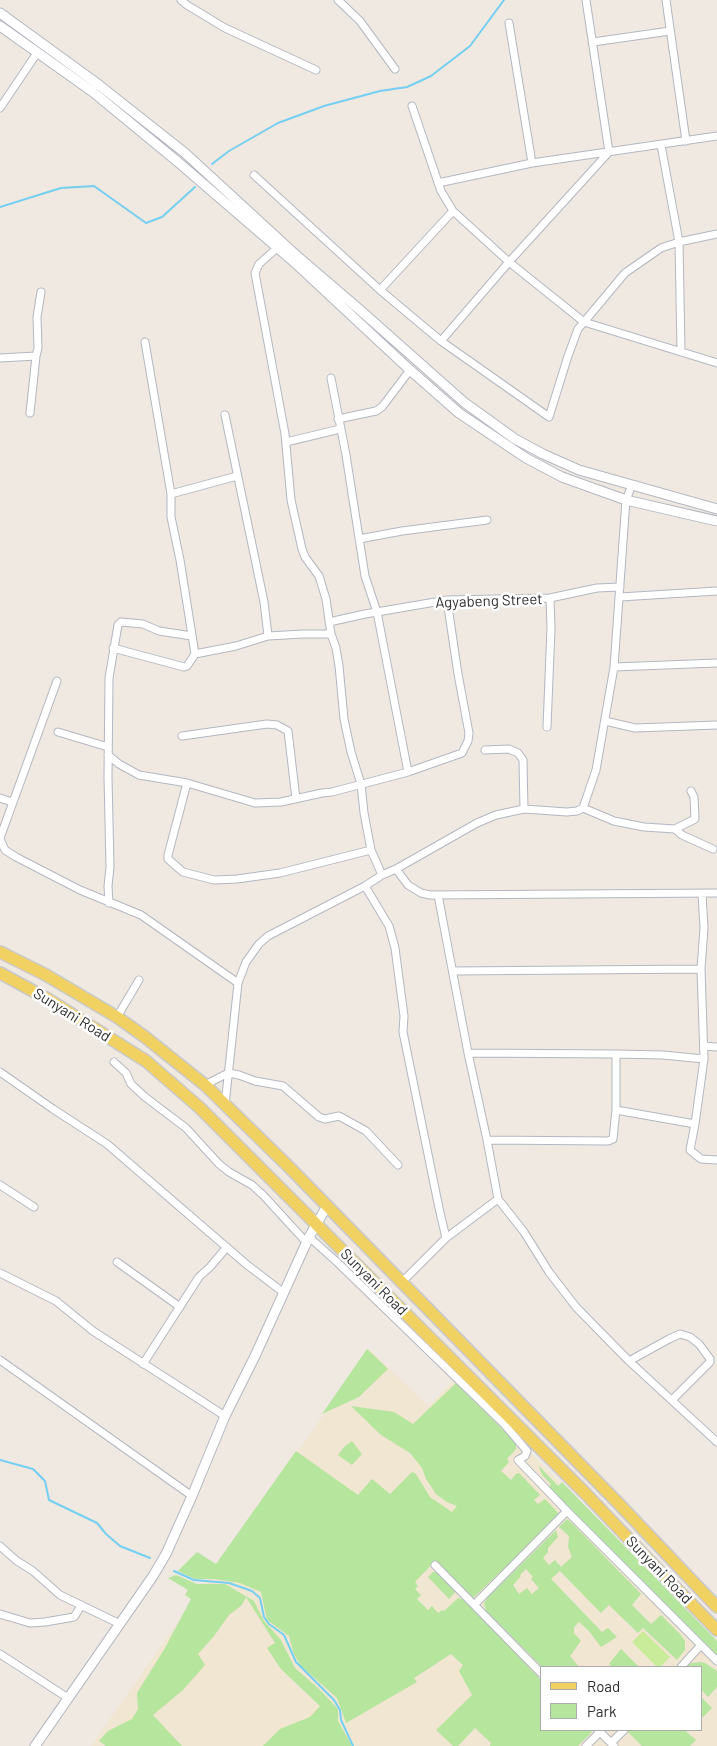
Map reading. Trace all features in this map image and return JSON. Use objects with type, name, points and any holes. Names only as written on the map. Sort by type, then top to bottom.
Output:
[{"type":"main road","points":[[0,952],[46,975],[117,1017],[205,1085],[402,1282],[717,1607]]},
{"type":"main road","name":"Sunyani Road","points":[[0,973],[46,998],[146,1061],[200,1108],[586,1494],[659,1572],[717,1630]]},
{"type":"street","points":[[181,0],[225,28],[316,70]]},
{"type":"street","points":[[338,0],[360,21],[395,69]]},
{"type":"street","points":[[586,0],[609,152]]},
{"type":"street","points":[[666,0],[686,141]]},
{"type":"street","points":[[0,13],[99,85],[185,153],[298,256],[465,403],[515,439],[579,470],[717,509]]},
{"type":"street","points":[[509,23],[532,163]]},
{"type":"street","points":[[0,26],[93,92],[170,155],[460,413],[526,458],[562,477],[626,500],[717,521]]},
{"type":"street","points":[[593,42],[670,31]]},
{"type":"street","points":[[0,108],[37,53]]},
{"type":"street","points":[[412,106],[441,192],[453,211],[509,262],[584,322],[717,363]]},
{"type":"street","points":[[438,183],[532,163],[717,136]]},
{"type":"street","points":[[661,145],[679,242],[681,351]]},
{"type":"street","points":[[441,341],[509,262],[609,152]]},
{"type":"street","points":[[254,175],[380,290],[441,341],[549,417],[578,329],[625,273],[661,248],[717,234]]},
{"type":"street","points":[[380,290],[453,211]]},
{"type":"street","points":[[276,249],[259,264],[255,273],[286,442],[291,500],[299,539],[305,557],[319,576],[326,599],[331,634],[339,666],[341,699],[347,735],[361,784],[371,850],[382,875]]},
{"type":"street","points":[[30,413],[38,348],[37,317],[41,292]]},
{"type":"street","points":[[113,648],[184,667],[187,666],[195,654],[171,517],[171,494],[145,342]]},
{"type":"street","points":[[0,358],[36,356]]},
{"type":"street","points":[[338,419],[382,408],[410,370]]},
{"type":"street","points":[[331,378],[346,455],[365,576],[377,612],[408,772]]},
{"type":"street","points":[[225,415],[264,602],[268,636]]},
{"type":"street","points":[[286,442],[340,429]]},
{"type":"street","points":[[171,494],[237,476]]},
{"type":"street","points":[[225,1105],[238,984],[246,962],[259,944],[268,936],[366,886],[382,875],[477,823],[496,815],[524,809],[566,812],[577,811],[583,808],[596,770],[614,667],[626,500],[632,485]]},
{"type":"street","points":[[359,539],[402,531],[488,520]]},
{"type":"street","name":"Agyabeng Street","points":[[329,622],[448,600],[550,598],[597,588],[620,586]]},
{"type":"street","points":[[620,597],[717,591]]},
{"type":"street","points":[[547,727],[551,636],[550,598]]},
{"type":"street","points":[[108,755],[119,764],[139,775],[188,783],[255,803],[296,799],[332,792],[408,772],[462,752],[468,741],[469,733],[458,674],[448,600]]},
{"type":"street","points":[[109,903],[109,678],[118,625],[121,622],[143,624],[159,630],[192,636]]},
{"type":"street","points":[[195,654],[236,646],[268,636],[331,634]]},
{"type":"street","points":[[614,667],[717,663]]},
{"type":"street","points":[[57,681],[0,838],[5,850],[16,858],[57,879],[140,915],[238,984]]},
{"type":"street","points":[[605,721],[635,728],[717,725]]},
{"type":"street","points":[[182,736],[267,724],[277,725],[288,731],[296,799]]},
{"type":"street","points":[[58,732],[108,747]]},
{"type":"street","points":[[485,750],[509,749],[518,753],[523,760],[524,809]]},
{"type":"street","points":[[188,783],[168,855],[168,859],[183,872],[214,880],[237,879],[280,873],[371,850]]},
{"type":"street","points":[[583,808],[614,821],[644,827],[675,829],[691,823],[695,819],[694,797],[691,791]]},
{"type":"street","points":[[0,798],[12,802]]},
{"type":"street","points":[[675,829],[682,835],[714,849]]},
{"type":"street","points":[[396,869],[408,885],[421,894],[717,893]]},
{"type":"street","points":[[366,886],[389,926],[395,948],[404,1016],[403,1032],[446,1238]]},
{"type":"street","points":[[702,894],[704,928],[701,969],[704,1060],[696,1124],[690,1150],[701,1159],[717,1160]]},
{"type":"street","points":[[438,895],[498,1199],[524,1232],[549,1272],[576,1307],[629,1361],[717,1442]]},
{"type":"street","points":[[453,971],[701,969]]},
{"type":"street","points":[[117,1017],[139,980]]},
{"type":"street","points":[[704,1046],[717,1047]]},
{"type":"street","points":[[468,1053],[663,1055],[704,1060]]},
{"type":"street","points":[[487,1140],[608,1141],[613,1139],[616,1110],[616,1054]]},
{"type":"street","points":[[114,1062],[126,1073],[132,1084],[145,1097],[186,1128],[218,1164],[264,1196],[308,1240],[351,1275],[504,1424],[524,1446],[526,1451],[525,1456],[518,1460],[717,1661]]},
{"type":"street","points":[[0,1072],[52,1110],[107,1144],[227,1247],[284,1293]]},
{"type":"street","points":[[205,1085],[228,1073],[239,1075],[255,1082],[283,1086],[320,1117],[325,1119],[339,1116],[346,1118],[366,1131],[398,1165]]},
{"type":"street","points":[[616,1110],[696,1124]]},
{"type":"street","points":[[0,1185],[34,1208]]},
{"type":"street","points":[[402,1282],[446,1238],[498,1199]]},
{"type":"street","points":[[35,1746],[153,1576],[166,1554],[225,1416],[308,1240],[327,1206]]},
{"type":"street","points":[[143,1364],[199,1277],[227,1247]]},
{"type":"street","points":[[117,1262],[180,1307]]},
{"type":"street","points":[[0,1273],[56,1301],[93,1330],[225,1416]]},
{"type":"street","points":[[629,1361],[680,1334],[690,1337],[700,1344],[710,1358],[710,1362],[672,1400]]},
{"type":"street","points":[[0,1360],[192,1496]]},
{"type":"street","points":[[475,1604],[567,1511]]},
{"type":"street","points":[[0,1546],[60,1595],[120,1624]]},
{"type":"street","points":[[435,1564],[540,1672]]},
{"type":"street","points":[[0,1614],[30,1623],[45,1622],[74,1617],[81,1606]]},
{"type":"street","points":[[681,1666],[702,1645]]},
{"type":"street","points":[[0,1654],[68,1698]]},
{"type":"street","points":[[586,1746],[599,1731],[613,1745],[623,1731]]},
{"type":"shaded area","points":[[369,1349],[428,1406],[457,1378],[717,1643],[717,1746],[91,1746]]},
{"type":"green space","points":[[367,1349],[388,1369],[359,1397],[322,1414]]},
{"type":"green space","points":[[456,1383],[516,1443],[516,1449],[507,1459],[509,1462],[501,1471],[511,1480],[519,1473],[540,1495],[534,1500],[538,1504],[545,1499],[560,1515],[473,1598],[435,1561],[415,1582],[418,1586],[415,1589],[421,1595],[417,1599],[428,1610],[432,1606],[438,1613],[442,1610],[444,1611],[458,1598],[464,1600],[540,1679],[540,1731],[592,1731],[578,1746],[490,1746],[491,1743],[475,1728],[458,1746],[453,1746],[436,1730],[472,1695],[459,1671],[463,1665],[451,1654],[414,1678],[417,1682],[346,1723],[337,1698],[301,1666],[294,1654],[289,1636],[267,1620],[261,1592],[240,1583],[214,1579],[195,1579],[178,1571],[197,1552],[216,1564],[296,1451],[358,1495],[372,1479],[390,1494],[412,1472],[416,1474],[430,1497],[452,1512],[457,1506],[436,1494],[426,1479],[422,1468],[410,1453],[381,1435],[351,1406],[394,1412],[413,1424]]},
{"type":"green space","points":[[352,1441],[362,1454],[352,1465],[338,1455]]},
{"type":"green space","points":[[538,1465],[558,1486],[562,1482],[717,1641],[717,1657],[548,1488],[551,1484],[543,1476]]},
{"type":"green space","points":[[567,1519],[641,1594],[632,1605],[651,1624],[661,1615],[680,1634],[685,1641],[685,1650],[677,1660],[643,1628],[638,1633],[609,1605],[601,1613],[560,1571],[551,1579],[602,1632],[608,1628],[617,1637],[601,1647],[589,1631],[579,1622],[574,1627],[574,1633],[581,1641],[570,1656],[578,1666],[541,1666],[486,1611],[484,1603],[489,1596],[556,1530],[558,1537],[548,1548],[548,1552],[543,1558],[549,1565],[555,1560],[561,1567],[572,1557],[568,1547],[569,1536],[559,1527]],"holes":[[[526,1569],[533,1577],[531,1579],[539,1588],[532,1594],[527,1588],[519,1594],[513,1585]]]},
{"type":"green space","points":[[433,1572],[436,1572],[456,1591],[449,1599],[428,1577]]},
{"type":"green space","points":[[176,1575],[197,1584],[225,1584],[254,1601],[264,1621],[281,1640],[295,1668],[338,1709],[338,1721],[352,1746],[263,1746],[280,1729],[310,1717],[320,1706],[281,1669],[267,1648],[275,1643],[246,1597],[242,1605],[229,1615],[198,1654],[205,1665],[183,1690],[153,1715],[182,1746],[106,1746],[99,1741],[108,1731],[132,1719],[138,1709],[137,1693],[165,1648],[191,1599],[185,1595],[188,1590],[168,1578]]},
{"type":"green space","points":[[643,1631],[670,1657],[661,1666],[656,1666],[632,1642]]},
{"type":"green space","points":[[621,1649],[638,1666],[612,1666],[609,1664]]},
{"type":"green space","points":[[692,1663],[705,1663],[717,1671],[717,1687],[708,1697],[702,1690],[702,1666],[686,1666]]},
{"type":"green space","points":[[702,1698],[712,1708],[702,1716]]},
{"type":"green space","points":[[627,1731],[685,1731],[696,1740],[690,1746],[642,1746]]},
{"type":"waterway","points":[[212,164],[229,151],[278,123],[324,106],[380,91],[407,87],[431,76],[470,46],[504,0]]},
{"type":"waterway","points":[[0,207],[61,188],[94,186],[146,223],[162,217],[195,187]]},
{"type":"waterway","points":[[0,1460],[33,1469],[45,1481],[49,1500],[97,1523],[120,1546],[150,1558]]},
{"type":"waterway","points":[[174,1571],[194,1580],[229,1583],[252,1591],[260,1598],[264,1617],[269,1624],[284,1635],[296,1662],[334,1700],[340,1710],[341,1720],[353,1746]]}]
